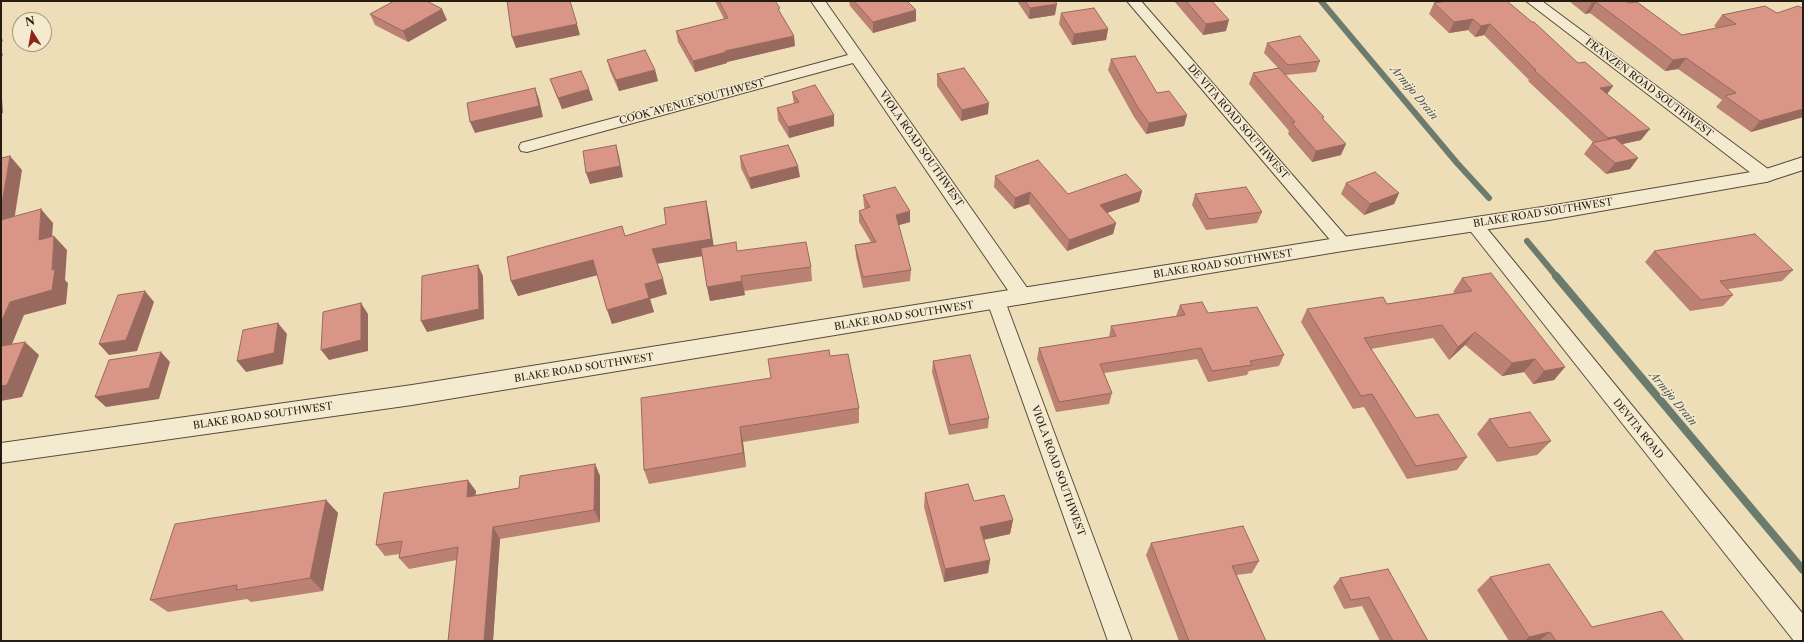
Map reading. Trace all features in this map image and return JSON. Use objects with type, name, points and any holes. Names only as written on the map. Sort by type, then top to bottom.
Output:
[{"type":"street","name":"VIOLA ROAD SOUTHWEST","points":[[818,1],[1024,297]]},
{"type":"street","name":"DE VITA ROAD SOUTHWEST","points":[[1134,1],[1343,244]]},
{"type":"street","name":"FRANZEN ROAD SOUTHWEST","points":[[1533,1],[1766,176]]},
{"type":"street","name":"COOK AVENUE SOUTHWEST","points":[[527,147],[857,57]]},
{"type":"street","name":"BLAKE ROAD SOUTHWEST","points":[[1,453],[412,395],[1024,297],[1766,176],[1803,163]]},
{"type":"street","name":"DEVITA ROAD","points":[[1474,224],[1803,633]]},
{"type":"street","name":"VIOLA ROAD SOUTHWEST","points":[[996,301],[1120,641]]},
{"type":"building","points":[[394,1],[427,1],[442,9],[403,31],[370,14]]},
{"type":"building","points":[[507,1],[570,1],[577,24],[512,37]]},
{"type":"building","points":[[719,1],[775,1],[794,36],[725,51],[726,52],[693,61],[676,31],[728,18]]},
{"type":"building","points":[[854,1],[907,1],[916,10],[873,22]]},
{"type":"building","points":[[1025,1],[1055,1],[1057,4],[1030,8]]},
{"type":"building","points":[[1186,1],[1212,1],[1229,20],[1206,24]]},
{"type":"building","points":[[1447,1],[1507,1],[1532,22],[1534,22],[1578,63],[1585,62],[1613,86],[1600,88],[1650,129],[1608,138],[1534,70],[1536,70],[1490,24],[1481,26],[1473,19],[1454,22],[1434,3]]},
{"type":"building","points":[[1589,1],[1637,2],[1682,35],[1736,24],[1722,15],[1765,6],[1777,13],[1798,6],[1803,8],[1803,109],[1760,121],[1725,96],[1736,93],[1686,58],[1673,60],[1596,2],[1592,3]]},
{"type":"building","points":[[1094,8],[1108,29],[1074,34],[1061,13]]},
{"type":"building","points":[[1300,36],[1320,61],[1288,65],[1267,43]]},
{"type":"building","points":[[645,50],[655,70],[616,80],[607,60]]},
{"type":"building","points":[[1135,56],[1157,93],[1169,91],[1187,115],[1149,123],[1137,106],[1111,59]]},
{"type":"building","points":[[964,68],[989,103],[962,110],[937,74]]},
{"type":"building","points":[[1279,68],[1324,117],[1322,118],[1346,144],[1316,151],[1292,123],[1295,122],[1253,73]]},
{"type":"building","points":[[581,71],[589,89],[558,98],[550,79]]},
{"type":"building","points":[[815,85],[834,115],[788,127],[777,108],[799,102],[792,92]]},
{"type":"building","points":[[535,88],[539,106],[470,122],[467,103]]},
{"type":"building","points":[[1615,138],[1638,158],[1615,163],[1592,143]]},
{"type":"building","points":[[616,145],[620,166],[586,173],[583,151]]},
{"type":"building","points":[[788,145],[798,166],[749,178],[740,156]]},
{"type":"building","points":[[10,156],[1,209],[1,158]]},
{"type":"building","points":[[1038,160],[1068,194],[1126,174],[1142,191],[1100,205],[1116,223],[1069,240],[1030,192],[1015,198],[995,176]]},
{"type":"building","points":[[1375,172],[1399,193],[1370,204],[1346,183]]},
{"type":"building","points":[[895,187],[910,211],[896,215],[911,270],[863,277],[855,245],[876,242],[859,211],[870,207],[863,195]]},
{"type":"building","points":[[1246,187],[1262,212],[1209,219],[1195,194]]},
{"type":"building","points":[[706,201],[711,239],[652,249],[663,279],[645,284],[649,298],[607,310],[593,260],[511,281],[507,257],[622,226],[625,236],[666,224],[664,208]]},
{"type":"building","points":[[41,209],[39,240],[54,236],[52,270],[55,269],[52,290],[10,302],[1,322],[1,220]]},
{"type":"building","points":[[1755,234],[1793,270],[1720,281],[1733,295],[1701,300],[1654,251]]},
{"type":"building","points":[[736,242],[737,251],[806,242],[811,267],[741,276],[742,281],[707,287],[701,248]]},
{"type":"building","points":[[478,265],[479,309],[421,321],[422,276]]},
{"type":"building","points":[[1491,273],[1565,367],[1544,371],[1535,359],[1512,363],[1475,332],[1458,347],[1442,325],[1364,338],[1416,418],[1438,414],[1467,457],[1416,466],[1372,394],[1361,396],[1307,309],[1383,297],[1387,304],[1472,291],[1462,278]]},
{"type":"building","points":[[145,291],[126,340],[99,344],[118,295]]},
{"type":"building","points":[[1202,302],[1208,313],[1257,307],[1284,355],[1250,361],[1252,365],[1212,371],[1201,348],[1100,364],[1112,393],[1059,402],[1039,348],[1116,336],[1111,326],[1185,315],[1180,305]]},
{"type":"building","points":[[361,303],[361,340],[321,350],[323,312]]},
{"type":"building","points":[[278,323],[274,353],[237,361],[243,330]]},
{"type":"building","points":[[25,342],[7,385],[1,386],[1,346]]},
{"type":"building","points":[[829,350],[830,356],[848,354],[859,408],[740,427],[743,453],[644,470],[641,398],[771,378],[768,359]]},
{"type":"building","points":[[161,352],[149,388],[95,397],[109,360]]},
{"type":"building","points":[[970,355],[989,418],[950,425],[933,361]]},
{"type":"building","points":[[1530,412],[1551,441],[1509,448],[1489,419]]},
{"type":"building","points":[[595,464],[594,510],[493,527],[484,641],[448,641],[458,547],[399,558],[402,541],[376,545],[384,493],[468,480],[467,497],[519,488],[520,476]]},
{"type":"building","points":[[968,484],[974,501],[1004,495],[1013,520],[980,527],[990,560],[945,569],[925,493]]},
{"type":"building","points":[[326,500],[310,578],[236,590],[237,585],[150,600],[175,524]]},
{"type":"building","points":[[1243,526],[1259,561],[1232,566],[1266,641],[1189,641],[1151,543]]},
{"type":"building","points":[[1549,564],[1592,627],[1662,611],[1684,641],[1556,641],[1550,632],[1529,637],[1490,577]]},
{"type":"building","points":[[1388,569],[1428,641],[1393,641],[1369,597],[1351,600],[1340,578]]},
{"type":"waterway","name":"Armijo Drain","points":[[1321,1],[1457,163],[1489,198]]},
{"type":"waterway","name":"Armijo Drain","points":[[1527,241],[1557,277]]},
{"type":"waterway","name":"Armijo Drain","points":[[1556,276],[1803,570]]}]
